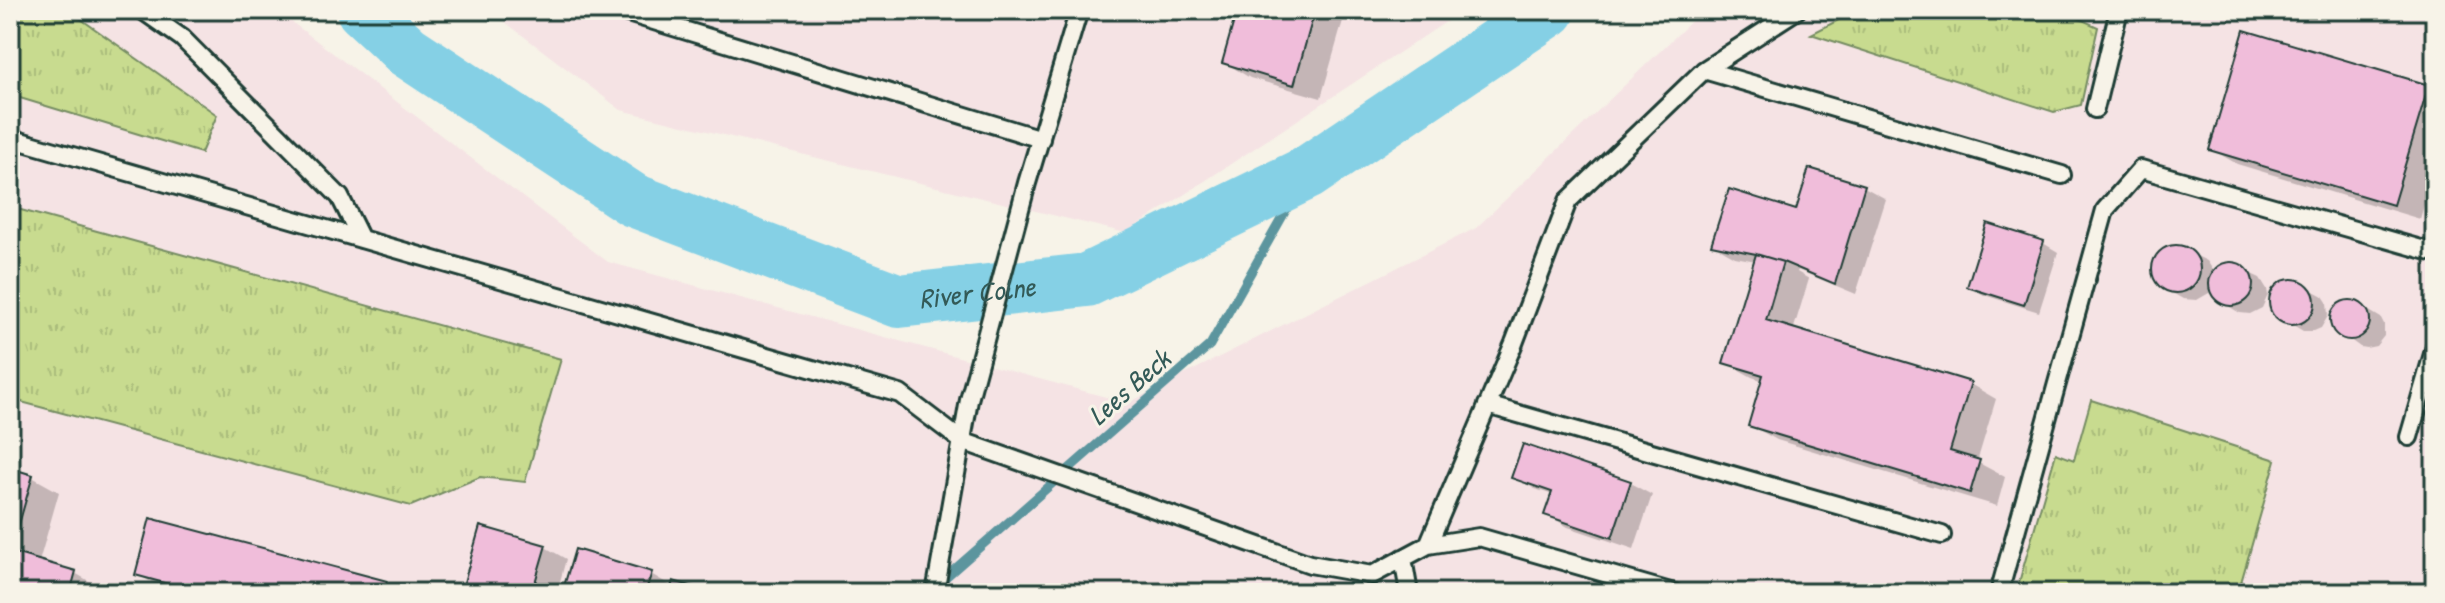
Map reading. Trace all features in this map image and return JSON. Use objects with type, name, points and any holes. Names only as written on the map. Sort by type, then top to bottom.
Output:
[{"type":"lane","points":[[142,10],[182,38],[340,197],[361,239]]},
{"type":"lane","points":[[618,10],[1041,139]]},
{"type":"lane","points":[[935,593],[969,400],[1027,183],[1079,10]]},
{"type":"lane","points":[[1428,545],[1514,343],[1568,201],[1704,70],[1797,10]]},
{"type":"lane","points":[[2095,109],[2119,10]]},
{"type":"lane","points":[[1704,70],[2062,175]]},
{"type":"lane","points":[[10,138],[900,394],[962,441],[1310,564],[1372,575],[1428,545],[1479,537],[1674,593]]},
{"type":"lane","points":[[1999,593],[2105,210],[2141,169],[2435,253]]},
{"type":"lane","points":[[2409,437],[2435,347]]},
{"type":"lane","points":[[1487,405],[1942,535]]},
{"type":"lane","points":[[1403,558],[1409,593]]},
{"type":"shaded area","points":[[10,10],[276,10],[608,262],[1128,403],[1476,228],[1703,10],[2435,10],[2435,593],[10,593]]},
{"type":"shaded area","points":[[489,10],[1464,10],[1126,233],[621,110]]},
{"type":"green space","points":[[10,10],[68,10],[217,115],[201,153],[10,95]]},
{"type":"green space","points":[[1858,10],[2060,10],[2098,27],[2081,105],[2054,112],[1811,34]]},
{"type":"green space","points":[[10,207],[561,359],[525,482],[480,477],[411,506],[10,399]]},
{"type":"green space","points":[[2091,400],[2276,460],[2238,593],[2016,593],[2056,453],[2074,460]]},
{"type":"building","points":[[1237,10],[1315,10],[1294,85],[1222,63]]},
{"type":"building","points":[[2244,30],[2429,85],[2393,205],[2209,150]]},
{"type":"building","points":[[1809,168],[1865,185],[1835,284],[1783,262],[1711,245],[1729,189],[1796,210]]},
{"type":"building","points":[[1987,223],[2044,241],[2024,305],[1967,287]]},
{"type":"building","points":[[2176,245],[2193,252],[2200,269],[2193,286],[2176,293],[2159,286],[2152,269],[2159,252]]},
{"type":"building","points":[[1756,254],[1783,262],[1766,320],[1971,382],[1950,451],[1980,460],[1970,493],[1748,426],[1763,375],[1723,363]]},
{"type":"building","points":[[2231,262],[2247,268],[2253,284],[2247,300],[2231,306],[2215,300],[2209,284],[2215,268]]},
{"type":"building","points":[[2292,279],[2308,286],[2315,302],[2308,318],[2292,325],[2276,318],[2269,302],[2276,286]]},
{"type":"building","points":[[2350,300],[2364,306],[2370,320],[2364,334],[2350,340],[2336,334],[2330,320],[2336,306]]},
{"type":"building","points":[[1523,444],[1631,481],[1612,538],[1544,515],[1552,492],[1511,478]]},
{"type":"building","points":[[10,468],[33,475],[11,552],[76,571],[70,593],[10,593]]},
{"type":"building","points":[[150,518],[387,581],[384,593],[201,593],[135,575]]},
{"type":"building","points":[[480,526],[546,545],[532,593],[461,593]]},
{"type":"building","points":[[575,549],[652,572],[645,593],[562,593]]},
{"type":"building","points":[[673,581],[716,593],[669,593]]},
{"type":"waterway","name":"River Colne","points":[[363,10],[407,51],[633,200],[899,301],[1087,280],[1307,173],[1549,10]]},
{"type":"waterway","name":"Lees Beck","points":[[939,583],[1210,345],[1307,173]]}]
